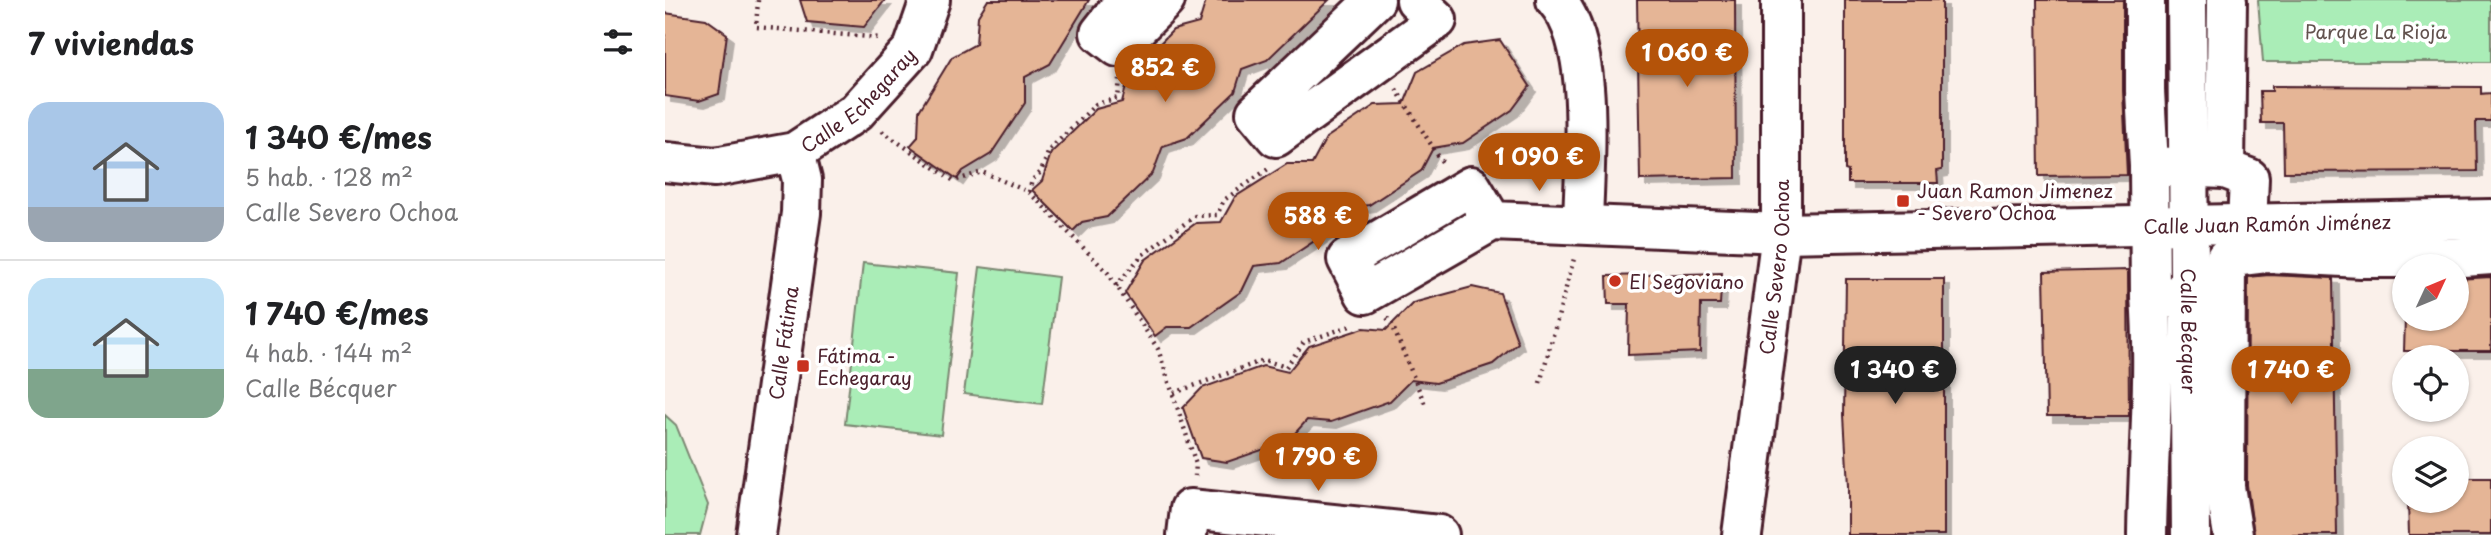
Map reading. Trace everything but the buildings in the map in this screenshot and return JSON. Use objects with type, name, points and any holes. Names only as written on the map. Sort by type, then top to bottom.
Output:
[{"type":"street","name":"Calle Echegaray","points":[[665,163],[715,167],[798,166],[856,112],[913,50],[930,0]]},
{"type":"street","points":[[1126,0],[1100,33],[1118,47],[1165,0]]},
{"type":"street","points":[[1375,0],[1256,113],[1276,137],[1437,20],[1416,0]]},
{"type":"street","points":[[1556,0],[1566,11],[1577,46],[1585,91],[1583,224]]},
{"type":"street","name":"Calle Severo Ochoa","points":[[1742,535],[1781,233],[1780,0]]},
{"type":"street","points":[[2145,0],[2148,226],[2154,366],[2147,535]]},
{"type":"street","name":"Calle Bécquer","points":[[2187,0],[2208,169],[2190,226],[2208,296],[2190,535]]},
{"type":"street","points":[[2208,169],[2227,0]]},
{"type":"street","points":[[798,166],[816,192],[821,242],[810,338]]},
{"type":"street","name":"Calle Fátima","points":[[756,535],[801,213],[798,166]]},
{"type":"street","points":[[2149,166],[2208,169],[2249,178],[2247,240],[2226,258],[2208,296],[2225,487],[2233,535]]},
{"type":"street","points":[[1471,186],[1492,221],[1370,312],[1347,259],[1471,186]]},
{"type":"street","name":"Calle Juan Ramón Jiménez","points":[[1492,221],[1781,233],[2190,226],[2247,240],[2491,219]]},
{"type":"street","points":[[2247,240],[2268,253],[2361,258],[2491,255]]},
{"type":"street","points":[[2150,296],[2208,296]]},
{"type":"street","points":[[1189,522],[1440,535]]},
{"type":"path","points":[[758,0],[756,27],[893,39],[913,50]]},
{"type":"path","points":[[1029,192],[1032,180],[1041,172],[1049,150],[1096,104],[1118,98],[1121,86],[1118,47]]},
{"type":"path","points":[[1379,62],[1461,192]]},
{"type":"path","points":[[856,112],[954,181],[982,172],[1029,192],[1108,273],[1158,349],[1174,393],[1196,464],[1189,522]]},
{"type":"path","points":[[1116,286],[1141,256],[1195,216],[1217,215],[1224,200],[1276,163],[1276,137]]},
{"type":"path","points":[[1540,383],[1583,224]]},
{"type":"path","points":[[1174,393],[1264,360],[1286,367],[1304,342],[1370,312],[1391,322],[1426,407]]},
{"type":"path","points":[[1370,312],[1391,322]]},
{"type":"green space","name":"Parque La Rioja","points":[[2258,0],[2491,0],[2491,62],[2263,62]]},
{"type":"green space","points":[[863,263],[959,273],[941,435],[845,424]]},
{"type":"green space","points":[[980,267],[1058,277],[1042,404],[964,394]]},
{"type":"green space","points":[[665,415],[676,425],[708,505],[700,535],[665,535]]},
{"type":"place","name":"Juan Ramon Jimenez - Severo Ochoa","points":[[1903,201]]},
{"type":"place","name":"El Segoviano","points":[[1615,281]]},
{"type":"place","name":"Fátima - Echegaray","points":[[803,366]]}]
